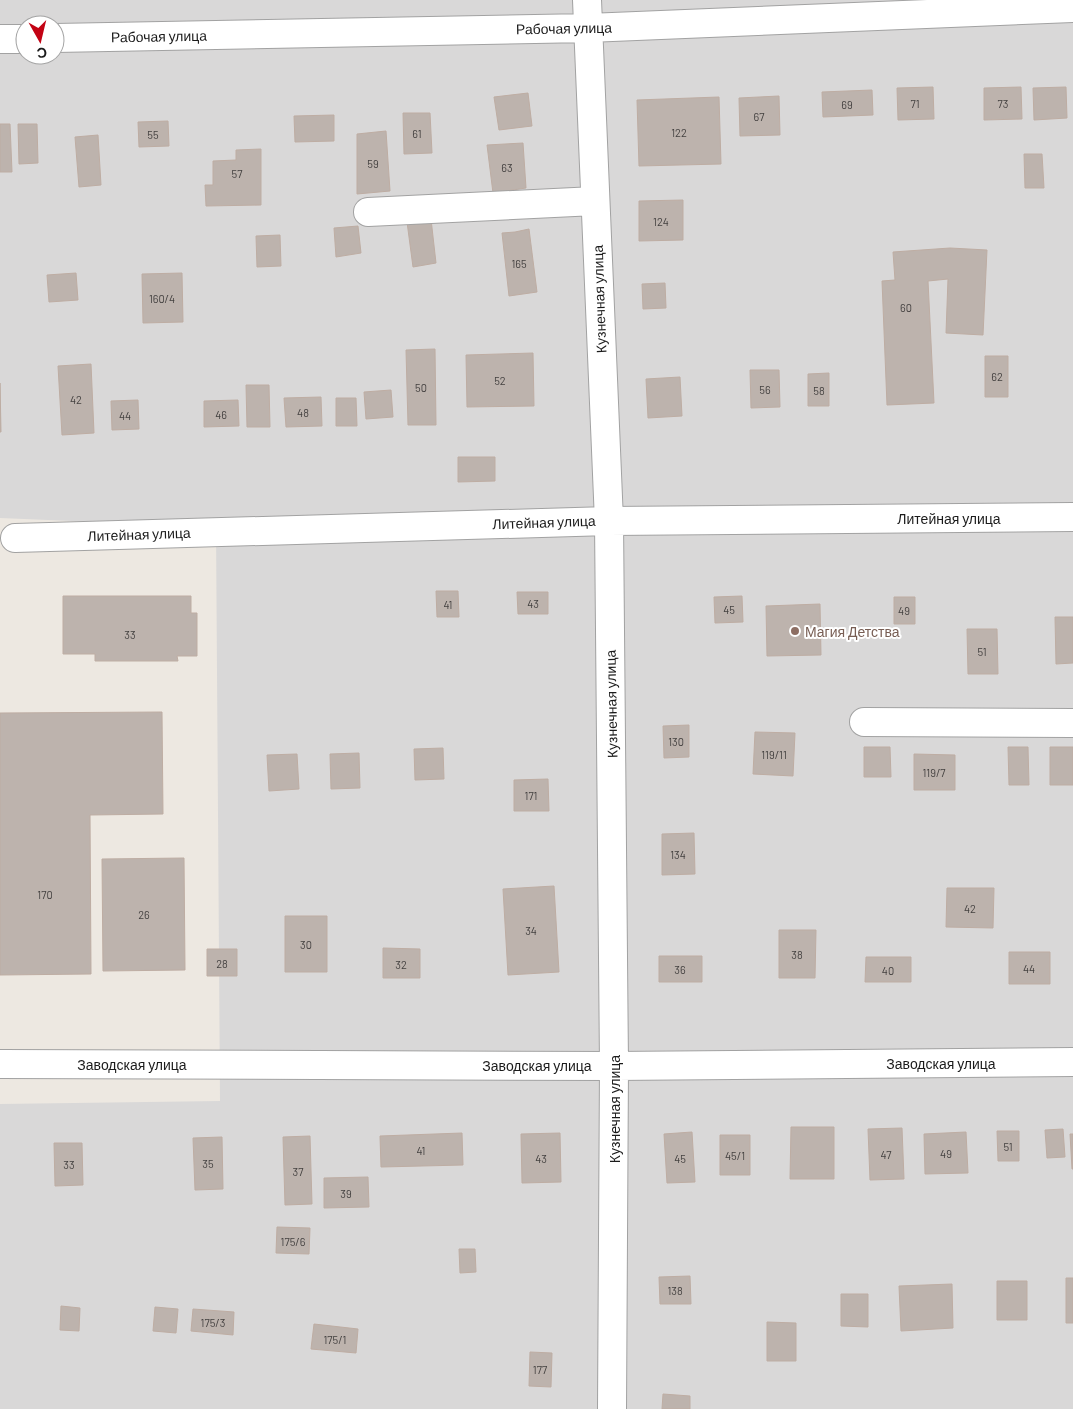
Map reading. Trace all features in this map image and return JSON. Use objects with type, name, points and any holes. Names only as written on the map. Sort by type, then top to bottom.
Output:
[{"type":"street","name":"Кузнечная улица","points":[[587,0],[609,520],[614,1066],[612,1409]]},
{"type":"street","name":"Рабочая улица","points":[[65,38],[588,28],[1073,8]]},
{"type":"street","points":[[0,39],[15,39]]},
{"type":"street","points":[[368,212],[595,201]]},
{"type":"street","name":"Литейная улица","points":[[15,538],[609,520],[1073,517]]},
{"type":"street","points":[[864,722],[1073,724]]},
{"type":"street","name":"Заводская улица","points":[[0,1064],[614,1066],[1073,1062]]},
{"type":"shaded area","points":[[0,0],[1073,0],[1073,1409],[0,1409],[0,1104],[220,1101],[216,527],[0,518]]},
{"type":"building","points":[[933,87],[934,119],[898,120],[897,88]]},
{"type":"building","points":[[1021,87],[1022,119],[984,120],[984,88]]},
{"type":"building","points":[[1066,87],[1067,118],[1034,120],[1033,88]]},
{"type":"building","points":[[872,90],[873,115],[823,117],[822,92]]},
{"type":"building","points":[[528,93],[532,126],[499,130],[494,97]]},
{"type":"building","points":[[779,96],[780,135],[740,136],[739,98]]},
{"type":"building","points":[[719,97],[721,164],[639,166],[637,100]]},
{"type":"building","points":[[403,113],[430,113],[432,153],[404,154]]},
{"type":"building","points":[[334,115],[334,141],[295,142],[294,116]]},
{"type":"building","points":[[168,121],[169,146],[139,147],[138,122]]},
{"type":"building","points":[[0,124],[10,124],[12,172],[0,172]]},
{"type":"building","points":[[18,124],[37,124],[38,163],[19,164]]},
{"type":"building","points":[[386,131],[390,191],[357,194],[357,134]]},
{"type":"building","points":[[98,135],[101,185],[79,187],[75,137]]},
{"type":"building","points":[[523,143],[526,188],[493,193],[487,145]]},
{"type":"building","points":[[261,149],[261,205],[206,206],[205,185],[213,185],[213,161],[236,160],[236,150]]},
{"type":"building","points":[[1024,154],[1042,154],[1044,188],[1025,188]]},
{"type":"building","points":[[683,200],[683,240],[639,241],[639,201]]},
{"type":"building","points":[[431,219],[436,263],[413,267],[407,222]]},
{"type":"building","points":[[358,226],[361,253],[336,257],[334,228]]},
{"type":"building","points":[[529,229],[537,292],[509,296],[502,233]]},
{"type":"building","points":[[280,235],[281,266],[257,267],[256,236]]},
{"type":"building","points":[[950,248],[987,250],[983,335],[946,333],[948,279],[928,281],[934,403],[887,405],[882,281],[895,280],[893,252]]},
{"type":"building","points":[[76,273],[78,300],[49,302],[47,275]]},
{"type":"building","points":[[182,273],[183,322],[143,323],[142,274]]},
{"type":"building","points":[[665,283],[666,308],[643,309],[642,284]]},
{"type":"building","points":[[435,349],[436,425],[408,425],[406,350]]},
{"type":"building","points":[[533,353],[534,406],[467,407],[466,355]]},
{"type":"building","points":[[985,356],[1008,356],[1008,397],[985,397]]},
{"type":"building","points":[[91,364],[94,433],[62,435],[58,366]]},
{"type":"building","points":[[750,370],[779,370],[780,407],[751,408]]},
{"type":"building","points":[[829,373],[829,406],[808,406],[808,374]]},
{"type":"building","points":[[680,377],[682,416],[648,418],[646,379]]},
{"type":"building","points":[[0,383],[1,432],[0,432]]},
{"type":"building","points":[[246,385],[269,385],[270,427],[247,427]]},
{"type":"building","points":[[391,390],[393,417],[366,419],[364,392]]},
{"type":"building","points":[[321,397],[322,426],[286,427],[284,398]]},
{"type":"building","points":[[336,398],[356,398],[357,426],[336,426]]},
{"type":"building","points":[[138,400],[139,429],[112,430],[111,401]]},
{"type":"building","points":[[238,400],[239,426],[204,427],[204,401]]},
{"type":"building","points":[[458,457],[495,457],[495,481],[458,482]]},
{"type":"building","points":[[436,591],[458,591],[459,617],[437,617]]},
{"type":"building","points":[[517,592],[548,592],[548,614],[518,614]]},
{"type":"building","points":[[63,596],[191,596],[191,613],[197,613],[197,656],[177,656],[178,661],[95,661],[95,654],[63,654]]},
{"type":"building","points":[[742,596],[743,622],[715,623],[714,597]]},
{"type":"building","points":[[894,597],[915,597],[915,624],[894,624]]},
{"type":"building","points":[[820,604],[821,655],[767,656],[766,606]]},
{"type":"building","points":[[1055,617],[1073,617],[1073,663],[1056,664]]},
{"type":"building","points":[[967,629],[997,629],[998,674],[968,674]]},
{"type":"building","points":[[162,712],[163,814],[90,815],[91,974],[0,975],[0,713]]},
{"type":"building","points":[[689,725],[689,757],[664,758],[663,726]]},
{"type":"building","points":[[755,732],[795,733],[793,776],[753,774]]},
{"type":"building","points":[[864,747],[890,747],[891,777],[864,777]]},
{"type":"building","points":[[1008,747],[1028,747],[1029,785],[1009,785]]},
{"type":"building","points":[[1050,747],[1073,747],[1073,785],[1050,785]]},
{"type":"building","points":[[443,748],[444,779],[415,780],[414,749]]},
{"type":"building","points":[[359,753],[360,788],[331,789],[330,754]]},
{"type":"building","points":[[297,754],[299,789],[269,791],[267,755]]},
{"type":"building","points":[[914,754],[955,755],[955,790],[914,790]]},
{"type":"building","points":[[548,779],[549,811],[514,811],[514,780]]},
{"type":"building","points":[[694,833],[695,874],[662,875],[662,834]]},
{"type":"building","points":[[184,858],[185,970],[103,971],[102,859]]},
{"type":"building","points":[[554,886],[559,972],[508,975],[503,889]]},
{"type":"building","points":[[947,888],[994,888],[993,928],[946,927]]},
{"type":"building","points":[[285,916],[327,916],[327,972],[285,972]]},
{"type":"building","points":[[779,930],[816,930],[815,978],[779,978]]},
{"type":"building","points":[[383,948],[420,949],[420,978],[383,978]]},
{"type":"building","points":[[207,949],[237,949],[237,976],[207,976]]},
{"type":"building","points":[[1009,952],[1050,952],[1050,984],[1009,984]]},
{"type":"building","points":[[659,956],[702,956],[702,982],[659,982]]},
{"type":"building","points":[[866,957],[911,957],[911,982],[865,982]]},
{"type":"building","points":[[791,1127],[834,1127],[834,1179],[790,1179]]},
{"type":"building","points":[[902,1128],[904,1179],[870,1180],[868,1129]]},
{"type":"building","points":[[1063,1129],[1065,1157],[1047,1158],[1045,1130]]},
{"type":"building","points":[[997,1131],[1019,1131],[1019,1161],[998,1161]]},
{"type":"building","points":[[692,1132],[695,1182],[667,1183],[664,1134]]},
{"type":"building","points":[[966,1132],[968,1173],[925,1174],[924,1134]]},
{"type":"building","points":[[462,1133],[463,1165],[381,1167],[380,1136]]},
{"type":"building","points":[[560,1133],[561,1182],[522,1183],[521,1134]]},
{"type":"building","points":[[1070,1134],[1073,1134],[1073,1169],[1072,1169]]},
{"type":"building","points":[[720,1135],[750,1135],[750,1175],[720,1175]]},
{"type":"building","points":[[310,1136],[312,1204],[285,1205],[283,1137]]},
{"type":"building","points":[[222,1137],[223,1189],[195,1190],[193,1138]]},
{"type":"building","points":[[54,1143],[82,1143],[83,1185],[55,1186]]},
{"type":"building","points":[[368,1177],[369,1207],[324,1208],[324,1178]]},
{"type":"building","points":[[277,1227],[310,1228],[309,1254],[276,1253]]},
{"type":"building","points":[[459,1249],[475,1249],[476,1272],[460,1273]]},
{"type":"building","points":[[690,1276],[691,1304],[660,1304],[659,1277]]},
{"type":"building","points":[[1066,1278],[1073,1278],[1073,1323],[1066,1323]]},
{"type":"building","points":[[997,1281],[1027,1281],[1027,1320],[997,1320]]},
{"type":"building","points":[[952,1284],[953,1328],[901,1331],[899,1286]]},
{"type":"building","points":[[841,1294],[868,1294],[868,1327],[841,1326]]},
{"type":"building","points":[[61,1306],[80,1308],[79,1331],[60,1330]]},
{"type":"building","points":[[155,1307],[178,1309],[176,1333],[153,1331]]},
{"type":"building","points":[[193,1309],[234,1312],[233,1335],[191,1331]]},
{"type":"building","points":[[767,1322],[796,1323],[796,1361],[767,1361]]},
{"type":"building","points":[[314,1324],[358,1329],[356,1353],[311,1349]]},
{"type":"building","points":[[530,1352],[552,1353],[551,1387],[529,1386]]},
{"type":"building","points":[[663,1394],[690,1396],[690,1409],[662,1409]]},
{"type":"place","name":"Магия Детства","points":[[795,631]]}]
